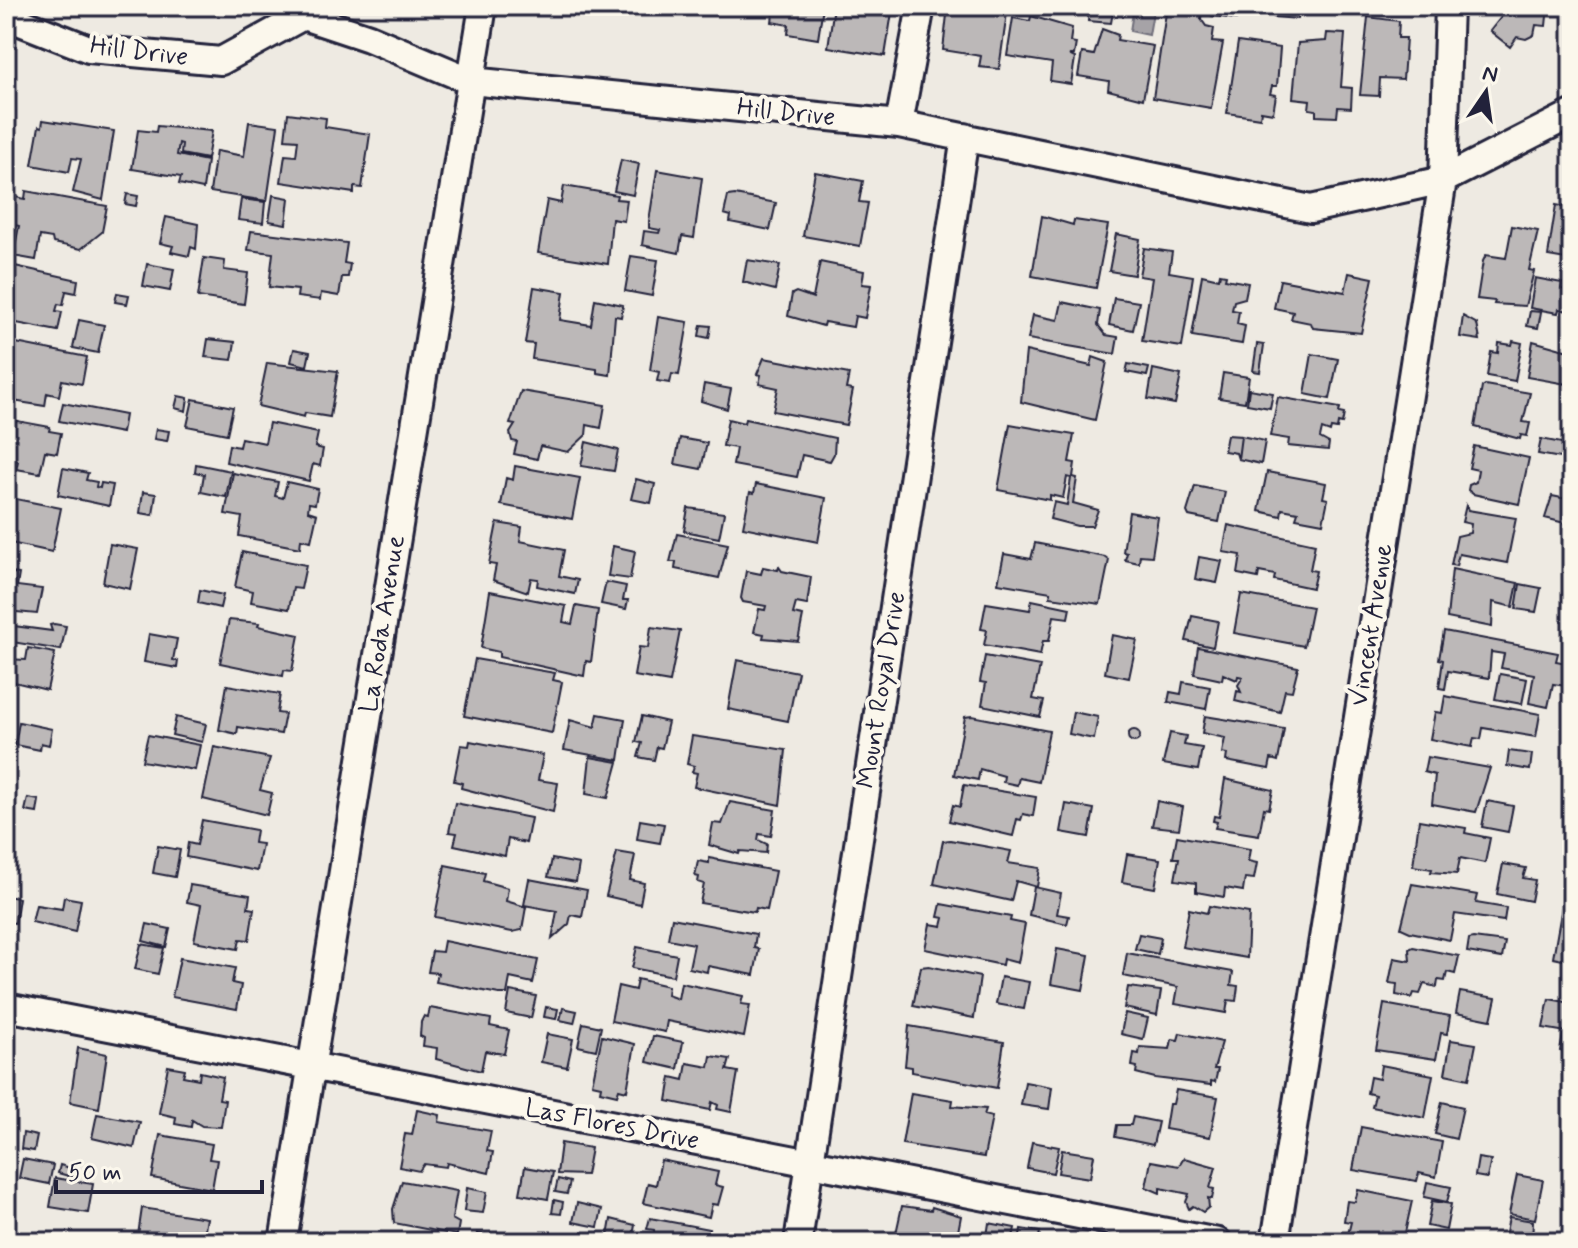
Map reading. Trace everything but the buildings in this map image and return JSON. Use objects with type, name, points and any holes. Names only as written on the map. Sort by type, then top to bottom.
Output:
[{"type":"street","name":"La Roda Avenue","points":[[283,1242],[483,6]]},
{"type":"street","points":[[899,124],[921,6]]},
{"type":"street","name":"Vincent Avenue","points":[[1275,1242],[1443,180],[1449,6]]},
{"type":"street","name":"Hill Drive","points":[[18,13],[89,49],[221,61],[303,16],[369,38],[471,81],[899,124],[1311,209],[1443,180],[1572,114]]},
{"type":"street","name":"Mount Royal Drive","points":[[798,1242],[965,137]]},
{"type":"street","name":"Las Flores Drive","points":[[6,1007],[1218,1242]]},
{"type":"shaded area","points":[[1134,6],[1154,6],[1149,35],[1130,31]]}]
